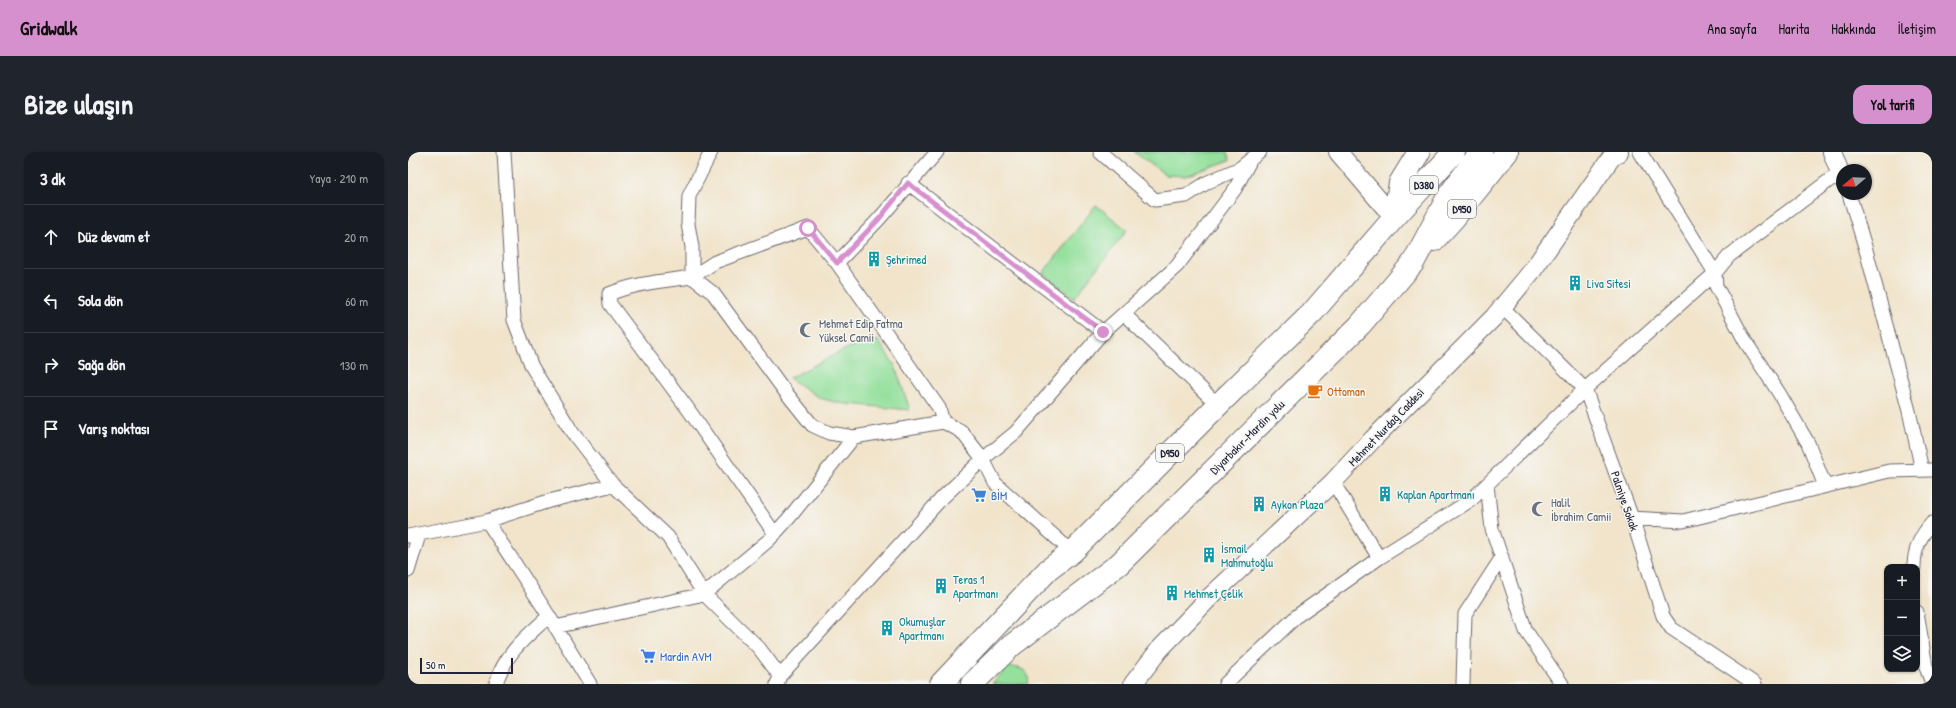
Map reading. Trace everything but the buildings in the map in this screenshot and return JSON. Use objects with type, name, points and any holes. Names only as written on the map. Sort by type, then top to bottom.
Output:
[{"type":"highway","points":[[1394,218],[1400,183],[1419,152]]},
{"type":"highway","name":"D380","points":[[1394,218],[1454,152]]},
{"type":"highway","name":"Diyarbakır-Mardin yolu","points":[[972,684],[1011,646],[1120,564],[1360,325],[1413,263],[1449,195],[1481,152]]},
{"type":"highway","name":"D950","points":[[1413,263],[1454,218],[1507,152]]},
{"type":"highway","name":"D950","points":[[941,684],[1048,570],[1072,552],[1312,313],[1394,218]]},
{"type":"street","points":[[504,152],[514,320],[532,367],[572,432],[613,486],[668,537],[704,594],[759,648],[778,680],[941,499],[983,459],[1016,432],[1103,332],[1177,266],[1235,189],[1256,156]]},
{"type":"street","points":[[692,277],[692,247],[688,224],[689,196],[711,152]]},
{"type":"street","points":[[837,263],[879,219],[908,183],[937,152]]},
{"type":"street","points":[[1100,152],[1155,200],[1186,196],[1208,182],[1240,168],[1256,156]]},
{"type":"street","points":[[1338,152],[1394,218]]},
{"type":"street","name":"Mehmet Nurdağ Caddesi","points":[[1133,684],[1160,650],[1211,596],[1333,482],[1502,307],[1532,271],[1611,158],[1619,152]]},
{"type":"street","points":[[1640,152],[1715,273],[1716,286],[1745,341],[1779,393],[1808,443],[1825,486]]},
{"type":"street","points":[[1832,152],[1837,164]]},
{"type":"street","points":[[1225,684],[1298,616],[1379,558],[1471,500],[1585,389],[1715,273],[1729,256],[1825,183],[1831,179],[1836,179]]},
{"type":"street","points":[[908,183],[1103,332]]},
{"type":"street","points":[[1632,518],[1682,521],[1890,471],[1927,470],[1908,412],[1866,250],[1851,200]]},
{"type":"street","points":[[775,534],[688,410],[610,304],[609,294],[625,288],[652,282],[692,277],[715,262],[808,228],[837,263],[939,408],[943,422]]},
{"type":"street","points":[[692,277],[714,293],[784,390],[812,425],[829,433],[854,437],[943,422],[961,431],[983,459],[996,483],[1072,552]]},
{"type":"street","name":"Palmiye Sokak","points":[[1502,307],[1585,389],[1632,518],[1663,616],[1671,628],[1755,684]]},
{"type":"street","points":[[1124,314],[1218,405]]},
{"type":"street","points":[[496,684],[508,657],[518,644],[552,622],[704,594],[775,534],[854,437]]},
{"type":"street","points":[[1333,482],[1379,558]]},
{"type":"street","points":[[1487,485],[1492,528],[1526,631],[1562,684]]},
{"type":"street","points":[[408,571],[414,536],[487,521],[549,501],[613,486]]},
{"type":"street","points":[[487,521],[590,684]]},
{"type":"street","points":[[1914,564],[1917,545],[1923,533],[1932,523]]},
{"type":"street","points":[[1463,684],[1465,614],[1502,557]]},
{"type":"street","points":[[1920,631],[1926,668],[1932,683]]},
{"type":"green space","points":[[1134,152],[1227,152],[1230,160],[1186,176],[1166,175]]},
{"type":"green space","points":[[1096,205],[1127,230],[1074,298],[1043,273]]},
{"type":"green space","points":[[878,340],[895,366],[910,410],[838,403],[820,398],[789,378],[850,347]]},
{"type":"green space","points":[[1008,667],[1024,670],[1028,675],[1028,684],[992,684]]},
{"type":"place","name":"Şehrimed","points":[[874,259]]},
{"type":"place","name":"Liva Sitesi","points":[[1575,283]]},
{"type":"place","name":"Mehmet Edip Fatma Yüksel Camii","points":[[807,330]]},
{"type":"place","name":"Ottoman","points":[[1315,391]]},
{"type":"place","name":"Kaplan Apartmanı","points":[[1385,494]]},
{"type":"place","name":"BİM","points":[[979,495]]},
{"type":"place","name":"Aykon Plaza","points":[[1259,504]]},
{"type":"place","name":"Halil İbrahim Camii","points":[[1539,509]]},
{"type":"place","name":"İsmail Mahmutoğlu","points":[[1209,555]]},
{"type":"place","name":"Teras 1 Apartmanı","points":[[941,586]]},
{"type":"place","name":"Mehmet Çelik","points":[[1172,593]]},
{"type":"place","name":"Okumuşlar Apartmanı","points":[[887,628]]},
{"type":"place","name":"Mardin AVM","points":[[648,656]]},
{"type":"route","points":[[808,228],[837,263],[879,219],[908,183],[1103,332]]}]
